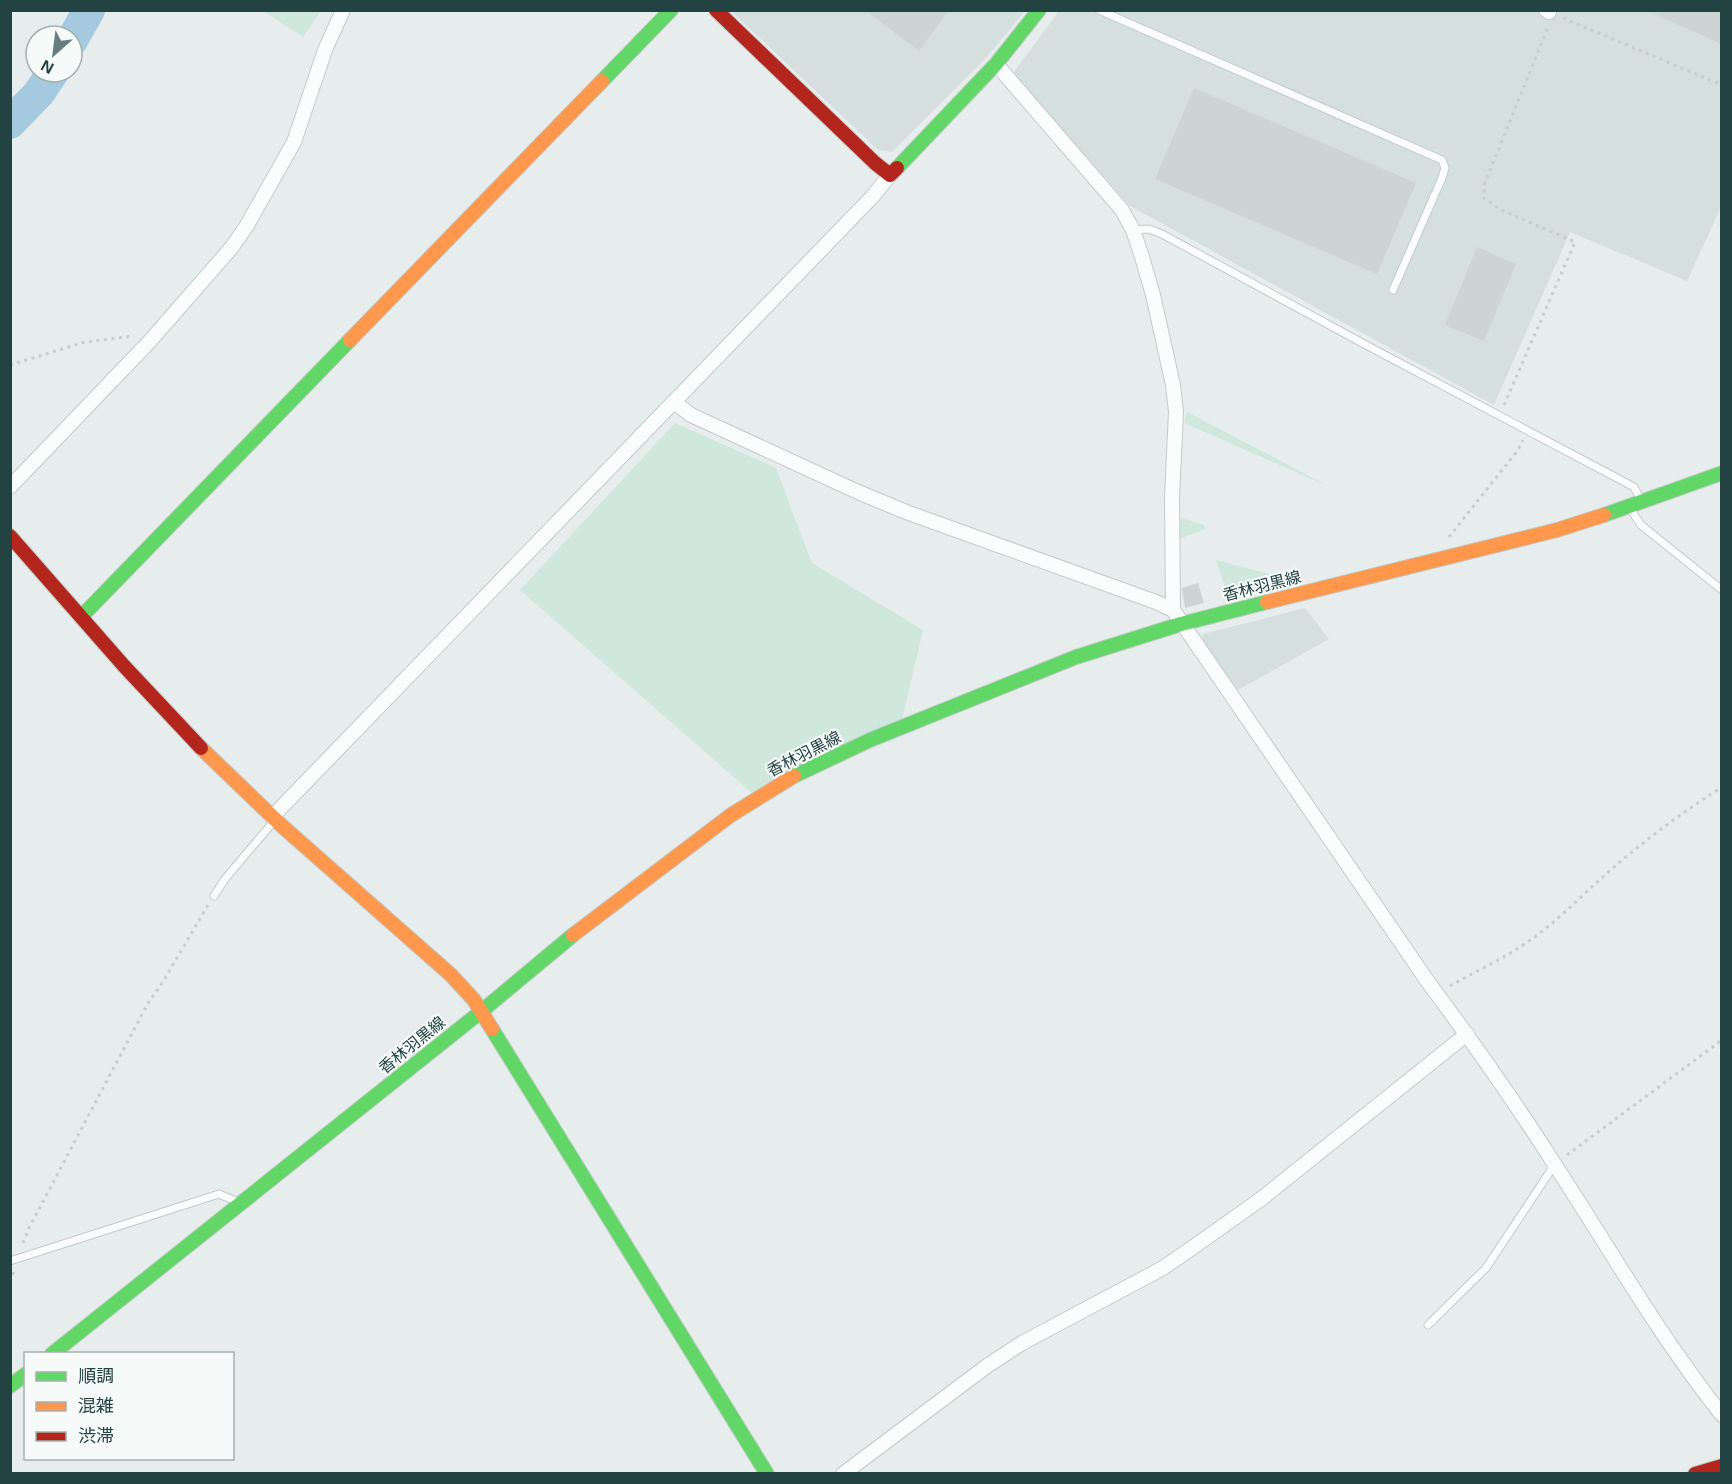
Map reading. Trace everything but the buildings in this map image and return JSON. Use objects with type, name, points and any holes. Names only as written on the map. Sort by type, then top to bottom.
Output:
[{"type":"street","points":[[10,487],[150,341],[232,247],[246,227],[294,142],[324,50],[343,10]]},
{"type":"street","points":[[81,617],[671,10]]},
{"type":"street","points":[[716,10],[890,175]]},
{"type":"street","points":[[274,818],[873,196],[890,175],[996,64],[1039,10]]},
{"type":"street","points":[[996,64],[1122,210],[1133,230],[1153,294],[1173,385],[1176,412],[1172,497],[1173,610],[1555,1164],[1676,1356],[1722,1415]]},
{"type":"street","points":[[674,402],[691,415],[858,492],[906,512],[1173,610]]},
{"type":"street","name":"香林羽黒線","points":[[53,1352],[483,1010],[552,951],[731,815],[803,770],[870,740],[1077,657],[1181,624],[1557,530],[1636,505],[1722,473]]},
{"type":"street","points":[[10,536],[202,749],[274,818],[452,976],[483,1010],[496,1036],[767,1473]]},
{"type":"street","points":[[843,1473],[987,1366],[1022,1343],[1162,1268],[1199,1243],[1261,1199],[1467,1034]]},
{"type":"street","points":[[10,1386],[24,1376]]},
{"type":"street","points":[[1695,1473],[1722,1466]]},
{"type":"lane","points":[[1099,10],[1442,160],[1445,168],[1442,178],[1393,290]]},
{"type":"lane","points":[[1133,230],[1149,229],[1162,234],[1634,487],[1641,525],[1722,590]]},
{"type":"lane","points":[[214,896],[274,818]]},
{"type":"lane","points":[[1428,1325],[1486,1268],[1555,1164]]},
{"type":"lane","points":[[14,1260],[219,1194],[240,1203]]},
{"type":"path","points":[[1547,11],[1722,85]]},
{"type":"path","points":[[1500,416],[1575,242],[1499,209],[1484,198],[1484,185],[1551,21],[1547,11]]},
{"type":"path","points":[[10,366],[85,342],[133,335],[150,341]]},
{"type":"path","points":[[1445,559],[1446,540],[1518,450],[1528,431]]},
{"type":"path","points":[[1443,990],[1529,942],[1647,841],[1722,787]]},
{"type":"path","points":[[10,1282],[14,1260],[29,1228],[147,1005],[214,896]]},
{"type":"path","points":[[1555,1164],[1722,1040]]},
{"type":"shaded area","points":[[731,11],[1025,11],[985,59],[892,152],[878,150]]},
{"type":"shaded area","points":[[1059,11],[1721,11],[1721,207],[1687,281],[1570,232],[1494,405],[1130,206],[1013,73]]},
{"type":"shaded area","points":[[1305,608],[1329,639],[1238,690],[1201,640],[1203,634]]},
{"type":"green space","points":[[263,11],[321,11],[303,37]]},
{"type":"green space","points":[[1187,412],[1330,487],[1184,423]]},
{"type":"green space","points":[[675,423],[776,468],[812,563],[923,630],[902,720],[752,793],[520,590]]},
{"type":"green space","points":[[1181,518],[1204,525],[1205,529],[1179,539]]},
{"type":"green space","points":[[1216,560],[1303,583],[1228,597]]},
{"type":"waterway","points":[[81,24],[89,10]]},
{"type":"waterway","points":[[10,123],[45,84]]},
{"type":"traffic: fast","points":[[602,81],[671,10]]},
{"type":"traffic: fast","points":[[897,168],[996,64],[1039,10]]},
{"type":"traffic: fast","points":[[81,617],[350,340]]},
{"type":"traffic: fast","points":[[1604,515],[1722,473]]},
{"type":"traffic: fast","points":[[794,776],[870,740],[1076,657],[1181,624],[1267,602]]},
{"type":"traffic: fast","points":[[55,1352],[483,1010],[573,935]]},
{"type":"traffic: fast","points":[[492,1029],[767,1474]]},
{"type":"traffic: fast","points":[[10,1386],[24,1376]]},
{"type":"traffic: slow","points":[[350,340],[602,81]]},
{"type":"traffic: slow","points":[[1267,602],[1557,530],[1604,515]]},
{"type":"traffic: slow","points":[[201,748],[282,826],[451,975],[474,1000],[492,1029]]},
{"type":"traffic: slow","points":[[573,935],[731,815],[794,776]]},
{"type":"traffic: jam","points":[[716,10],[875,163],[890,175],[897,168]]},
{"type":"traffic: jam","points":[[10,536],[124,666],[201,748]]},
{"type":"traffic: jam","points":[[1695,1474],[1722,1466]]}]
